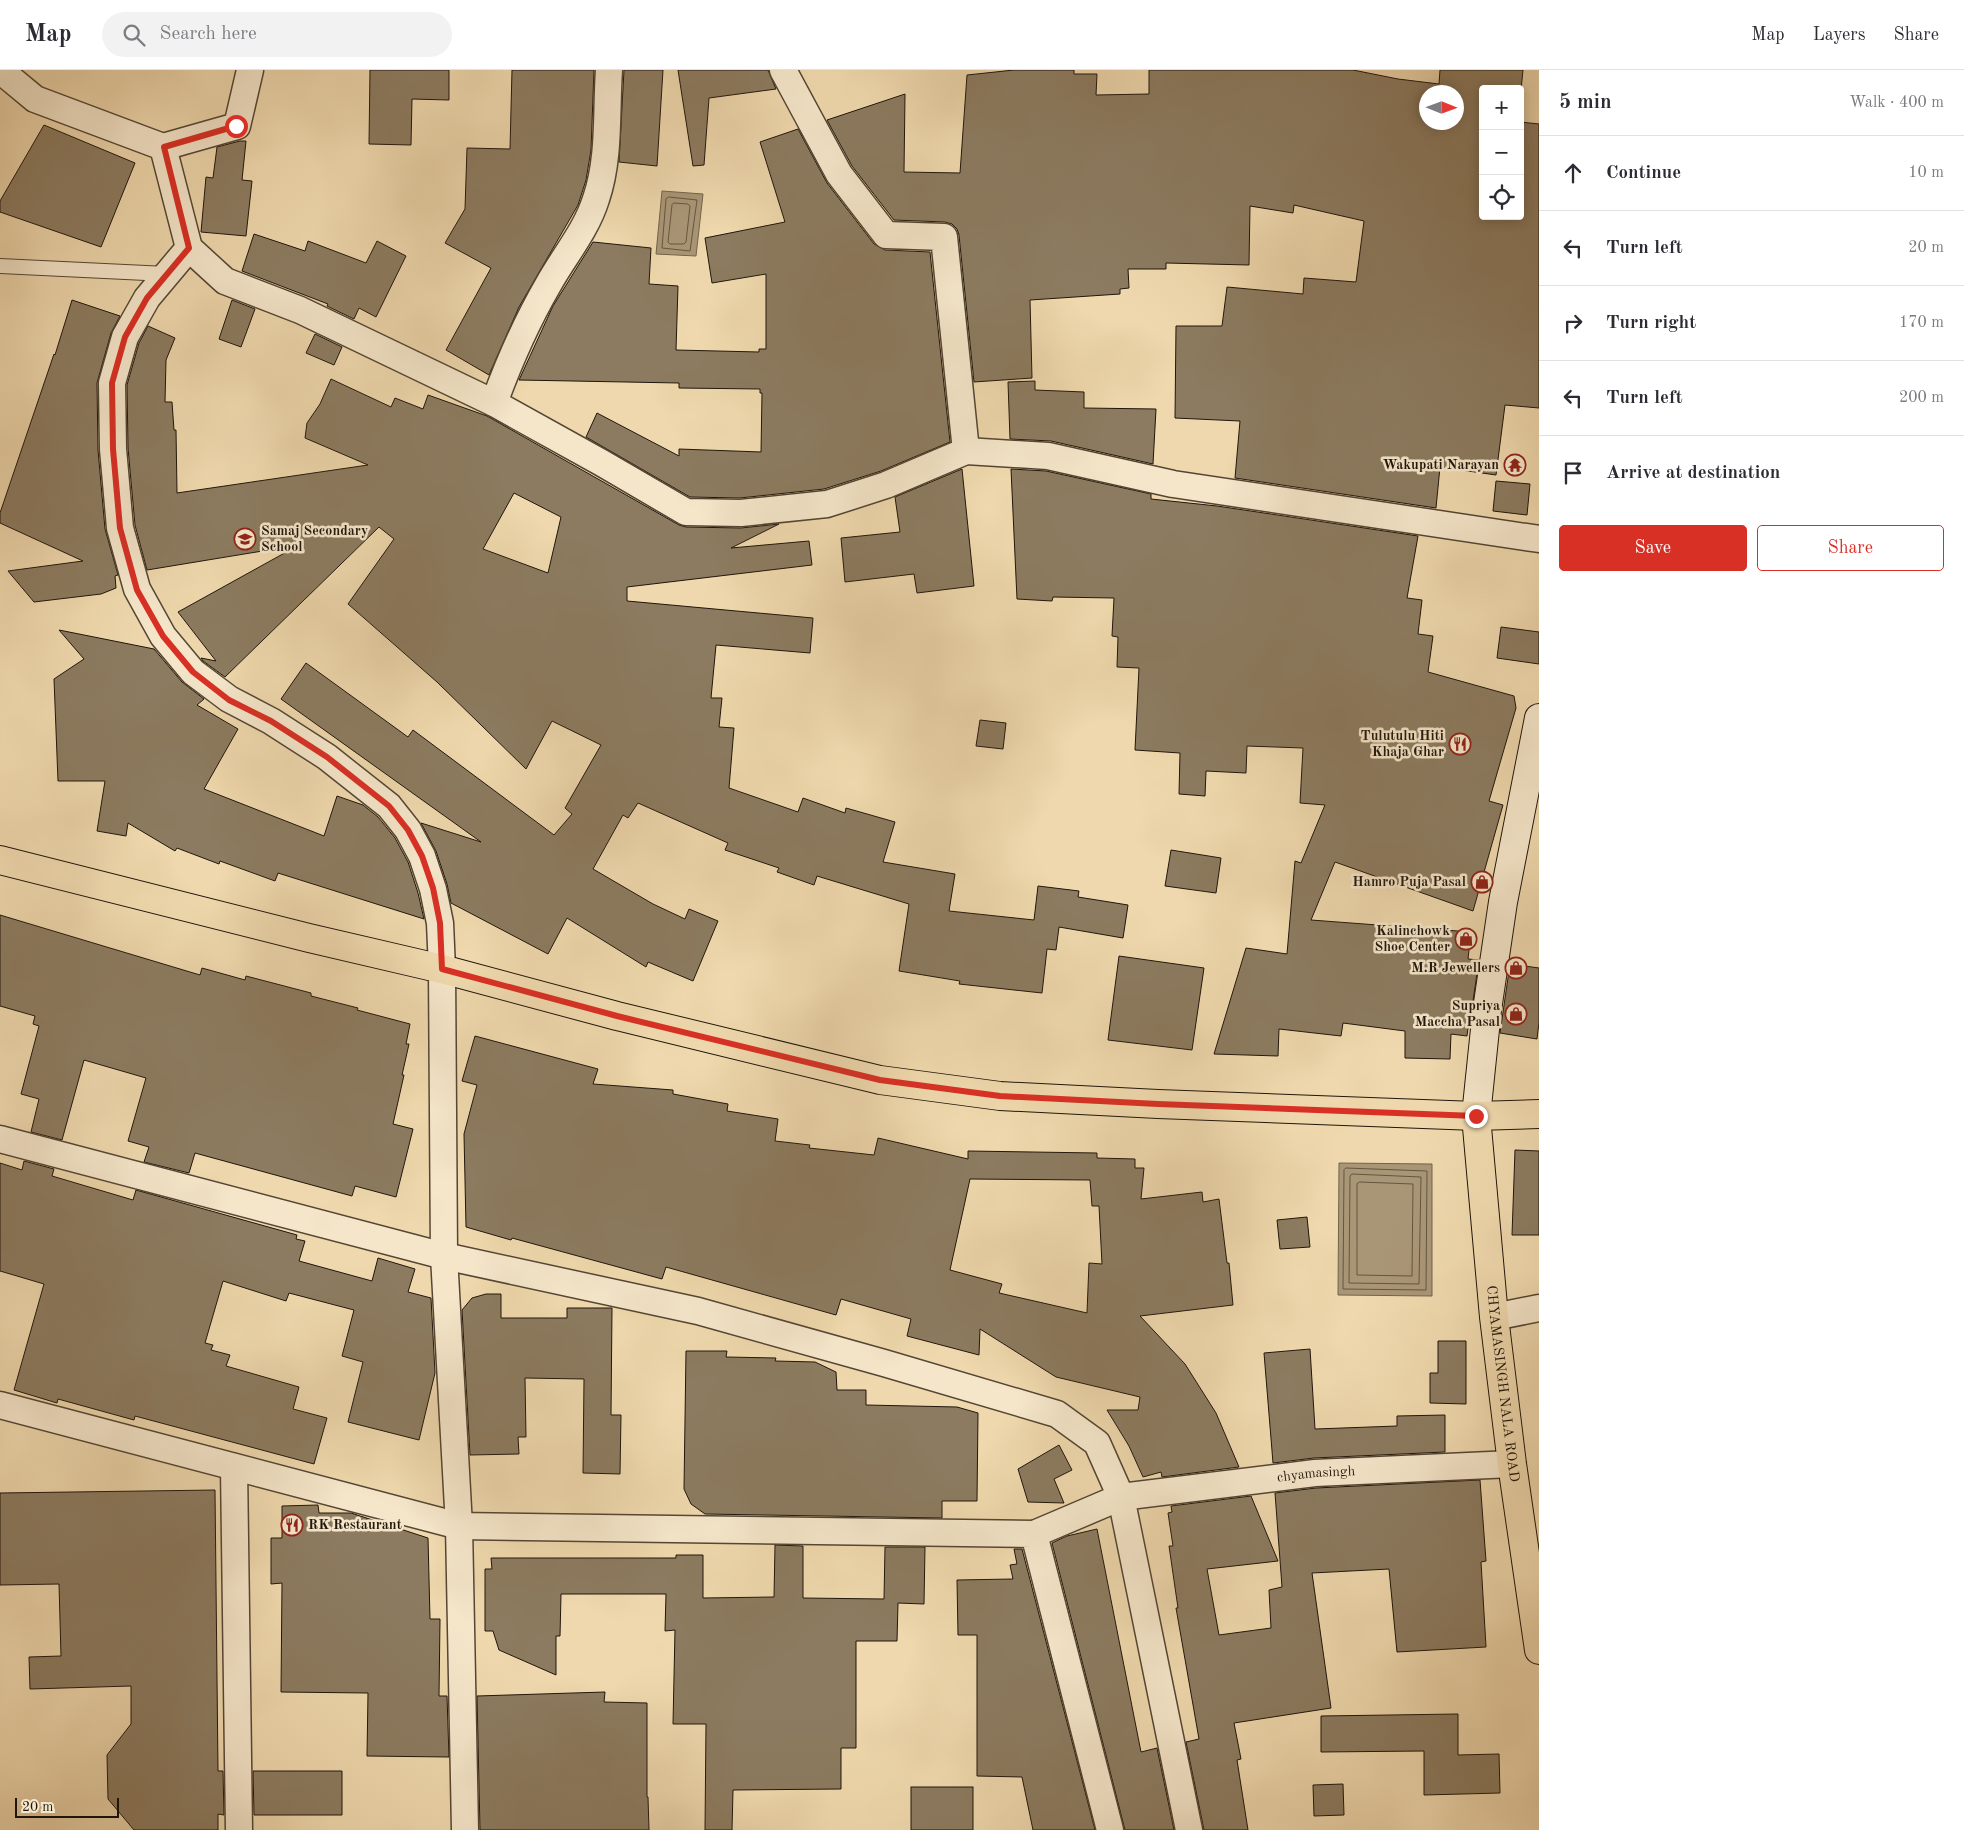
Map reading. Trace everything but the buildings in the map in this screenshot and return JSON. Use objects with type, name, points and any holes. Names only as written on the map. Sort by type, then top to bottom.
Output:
[{"type":"main road","points":[[1476,1116],[1503,902],[1539,718]]},
{"type":"main road","points":[[0,860],[309,938],[442,969],[617,1016],[880,1080],[1000,1096],[1476,1116],[1539,1114]]},
{"type":"main road","name":"CHYAMASINGH NALA ROAD","points":[[1476,1116],[1494,1317],[1512,1464],[1539,1650]]},
{"type":"street","points":[[0,70],[35,99],[164,147],[236,126],[250,70]]},
{"type":"street","points":[[494,403],[514,349],[548,285],[583,229],[597,198],[606,151],[609,70]]},
{"type":"street","points":[[784,70],[785,76],[839,174],[886,235],[944,237],[966,451]]},
{"type":"street","points":[[164,147],[189,248],[225,281],[300,310],[494,403],[686,512],[741,513],[827,504],[886,485],[966,451],[1048,456],[1173,484],[1539,539]]},
{"type":"street","points":[[189,248],[147,298],[125,337],[112,383],[113,449],[120,528],[137,590],[163,636],[193,672],[229,700],[271,721],[327,757],[389,806],[408,830],[422,856],[433,888],[440,923],[444,1256],[459,1526],[465,1830]]},
{"type":"street","points":[[0,1139],[444,1256],[698,1312],[884,1362],[1057,1414],[1097,1443],[1121,1497],[1188,1830]]},
{"type":"street","points":[[1494,1317],[1539,1308]]},
{"type":"street","points":[[0,1405],[459,1526],[1034,1534],[1110,1830]]},
{"type":"street","name":"chyamasingh","points":[[1034,1534],[1121,1497],[1315,1473],[1512,1464]]},
{"type":"street","points":[[234,1467],[239,1830]]},
{"type":"lane","points":[[0,266],[167,274]]},
{"type":"water","points":[[662,191],[703,194],[696,256],[656,254]]},
{"type":"water","points":[[1339,1163],[1432,1164],[1432,1296],[1338,1295]]},
{"type":"place","name":"Wakupati Narayan","points":[[1515,465]]},
{"type":"place","name":"Samaj Secondary School","points":[[245,539]]},
{"type":"place","name":"Tulutulu Hiti Khaja Ghar","points":[[1460,744]]},
{"type":"place","name":"Hamro Puja Pasal","points":[[1482,882]]},
{"type":"place","name":"Kalinchowk Shoe Center","points":[[1466,939]]},
{"type":"place","name":"M.R Jewellers","points":[[1516,968]]},
{"type":"place","name":"Supriya Maccha Pasal","points":[[1516,1014]]},
{"type":"place","name":"RK Restaurant","points":[[292,1525]]},
{"type":"route","points":[[236,126],[164,147],[189,248],[147,298],[125,337],[112,383],[113,449],[120,528],[137,590],[163,636],[193,672],[229,700],[271,721],[327,757],[389,806],[408,830],[422,856],[433,888],[440,923],[442,969],[617,1016],[880,1080],[1000,1096],[1476,1116]]}]
